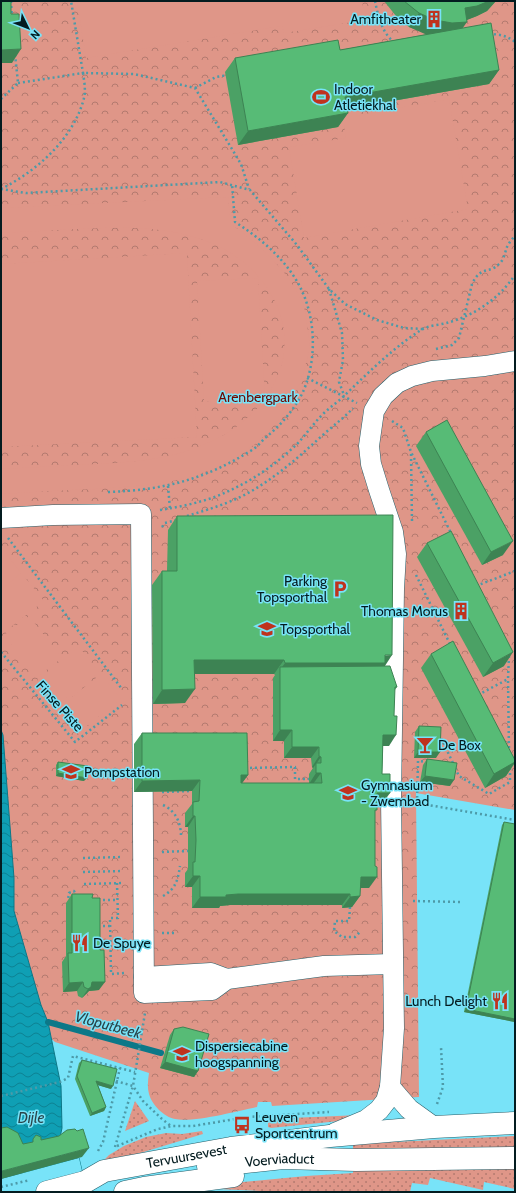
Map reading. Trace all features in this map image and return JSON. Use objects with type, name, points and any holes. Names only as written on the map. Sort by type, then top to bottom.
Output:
[{"type":"main road","name":"Tervuursevest","points":[[47,1192],[85,1182],[104,1171],[144,1163],[231,1148],[330,1136],[435,1117],[515,1123]]},
{"type":"main road","name":"Voerviaduct","points":[[85,1182],[109,1182],[206,1166],[283,1158],[356,1160],[515,1158]]},
{"type":"main road","name":"Voerviaduct","points":[[125,1192],[356,1160]]},
{"type":"street","points":[[374,411],[383,396],[397,383],[412,376],[432,371],[485,366],[515,361]]},
{"type":"street","name":"Tervuursevest","points":[[330,1136],[366,1120],[379,1110],[386,1101],[390,1087],[394,1028],[391,799],[394,589],[396,554],[393,532],[371,464],[369,446],[374,411]]},
{"type":"street","points":[[3,527],[53,515],[141,514],[144,981],[211,973],[227,979],[324,966],[392,964]]},
{"type":"street","points":[[390,1087],[409,1109],[435,1117]]},
{"type":"path","points":[[11,1],[13,23]]},
{"type":"path","points":[[1,189],[17,181],[32,170],[63,140],[76,117],[84,96],[83,73],[71,1]]},
{"type":"path","points":[[375,1],[384,29],[389,37],[398,44],[390,46]]},
{"type":"path","points":[[486,34],[498,34],[511,38],[515,42]]},
{"type":"path","points":[[15,53],[18,83]]},
{"type":"path","points":[[1,99],[18,83],[83,73],[134,74],[195,88],[216,77],[232,74]]},
{"type":"path","points":[[195,88],[240,164],[250,190],[297,245],[329,289],[345,304],[377,320],[404,328],[423,329],[464,318],[481,309],[499,294],[515,275]]},
{"type":"path","points":[[1,189],[26,193],[220,182],[250,190]]},
{"type":"path","points":[[106,492],[129,491],[168,486],[188,481],[217,469],[253,450],[277,429],[287,417],[302,393],[307,378],[314,341],[310,312],[298,283],[280,259],[256,236],[235,222],[232,184]]},
{"type":"path","points":[[464,318],[472,284],[476,276],[482,271],[495,267],[501,263],[508,246],[515,236]]},
{"type":"path","points":[[329,289],[342,333],[343,360],[340,382],[344,396]]},
{"type":"path","points":[[141,514],[170,509],[212,498],[250,480],[265,470],[298,442],[322,415],[376,365],[423,329]]},
{"type":"path","points":[[307,378],[344,396]]},
{"type":"path","points":[[374,411],[403,428],[411,452],[452,537]]},
{"type":"path","points":[[411,452],[412,522]]},
{"type":"path","points":[[186,517],[236,499],[254,490],[272,478]]},
{"type":"path","points":[[168,486],[170,509]]},
{"type":"path","points":[[161,528],[165,523],[179,519]]},
{"type":"path","points":[[3,527],[125,692]]},
{"type":"path","points":[[412,569],[452,646]]},
{"type":"path","points":[[473,579],[476,586],[515,571]]},
{"type":"path","name":"Finse Piste","points":[[1,652],[75,742],[123,703]]},
{"type":"path","points":[[505,746],[509,752],[509,652]]},
{"type":"path","points":[[480,702],[476,696],[508,680]]},
{"type":"path","points":[[436,729],[459,776],[489,794],[510,782],[510,767]]},
{"type":"path","points":[[417,803],[418,761],[432,762]]},
{"type":"path","points":[[446,762],[452,763]]},
{"type":"path","points":[[238,768],[295,767],[295,779],[315,779]]},
{"type":"path","points":[[143,797],[192,791]]},
{"type":"path","points":[[143,797],[168,807],[174,813],[181,829],[181,837]]},
{"type":"path","points":[[391,799],[515,820]]},
{"type":"path","points":[[170,852],[188,851]]},
{"type":"path","points":[[83,858],[144,878]]},
{"type":"path","points":[[144,878],[152,901],[168,894],[174,888],[178,880],[180,866]]},
{"type":"path","points":[[83,872],[144,878]]},
{"type":"path","points":[[84,884],[117,883],[144,878]]},
{"type":"path","points":[[117,883],[118,918],[110,918],[111,974],[144,981]]},
{"type":"path","points":[[75,900],[68,900],[68,894],[72,891],[76,895]]},
{"type":"path","points":[[96,900],[117,900]]},
{"type":"path","points":[[392,900],[462,902]]},
{"type":"path","points":[[350,907],[349,921],[335,921],[334,931],[342,937],[355,937],[361,931]]},
{"type":"path","points":[[94,926],[110,926]]},
{"type":"path","points":[[144,1014],[133,1086],[115,1146],[158,1129],[172,1126],[193,1126],[248,1117],[330,1112]]},
{"type":"path","points":[[435,1117],[443,1087],[440,1047]]},
{"type":"path","points":[[1,1096],[60,1082],[68,1078],[73,1056],[135,1072]]},
{"type":"path","points":[[98,1154],[98,1150],[103,1142],[115,1081],[120,1068]]},
{"type":"path","points":[[115,1081],[133,1086],[143,1102],[172,1126]]},
{"type":"green space","name":"Arenbergpark","points":[[1,1],[515,1],[515,810],[416,793],[419,1097],[272,1106],[271,1102],[258,1102],[257,1107],[227,1114],[183,1120],[171,1118],[159,1110],[149,1094],[149,1073],[55,1042],[1,992]]},
{"type":"green space","points":[[77,1],[362,1],[365,20],[284,33],[282,26],[86,58]]},
{"type":"green space","points":[[449,99],[468,209],[304,238],[289,147],[346,138],[343,118]]},
{"type":"green space","points":[[228,197],[231,224],[263,250],[282,270],[297,292],[304,308],[309,336],[309,354],[297,389],[279,419],[255,444],[230,461],[216,468],[175,481],[136,486],[1,494],[1,469],[147,460],[196,448],[231,431],[251,415],[268,395],[274,384],[282,361],[285,339],[281,318],[273,298],[261,280],[245,264],[227,251],[206,241],[174,232],[142,228],[93,228],[1,233],[1,208]]},
{"type":"green space","points":[[187,253],[197,437],[1,447],[1,264]]},
{"type":"green space","points":[[258,278],[265,398],[204,402],[197,281]]},
{"type":"green space","points":[[2,548],[21,573],[1,590],[1,549]]},
{"type":"green space","points":[[24,576],[44,601],[2,634],[1,594]]},
{"type":"green space","points":[[29,616],[62,658],[36,678],[4,635]]},
{"type":"green space","points":[[79,647],[99,672],[57,705],[37,680]]},
{"type":"green space","points":[[101,674],[121,699],[79,732],[59,707]]},
{"type":"green space","points":[[135,1101],[149,1121],[125,1131]]},
{"type":"green space","points":[[360,1115],[349,1120],[271,1128],[268,1127],[268,1119]]},
{"type":"green space","points":[[202,1131],[203,1134],[104,1164],[104,1160],[109,1155],[124,1146],[146,1137],[166,1133],[182,1134]]},
{"type":"green space","points":[[515,1136],[515,1189],[484,1182],[483,1190],[430,1178],[428,1185],[412,1183],[410,1192],[281,1192],[217,1189],[213,1185],[353,1173],[353,1144]]},
{"type":"water","name":"Dijle","points":[[1,730],[3,735],[14,878],[14,911],[41,1005],[48,1022],[61,1086],[62,1128],[58,1147],[62,1162],[79,1158],[87,1192],[1,1192],[1,1179],[22,1173],[17,1153],[1,1136]]},
{"type":"pier","points":[[79,1158],[87,1192],[1,1192],[1,1179]]},
{"type":"building","points":[[1,1],[11,1],[11,14],[19,14],[21,49],[1,50]]},
{"type":"building","points":[[404,1],[489,1],[477,6],[465,8],[467,22],[452,23],[435,20],[419,13]]},
{"type":"building","name":"Indoor Atletiekhal","points":[[491,23],[499,70],[345,97],[348,113],[248,131],[235,58],[338,40],[340,50]]},
{"type":"building","points":[[447,420],[513,541],[491,552],[426,432]]},
{"type":"building","name":"Topsporthal","points":[[393,515],[392,655],[385,655],[385,663],[285,663],[284,660],[194,660],[195,689],[162,690],[162,571],[177,571],[177,516]]},
{"type":"building","points":[[451,531],[513,652],[493,663],[427,543]]},
{"type":"building","points":[[453,641],[515,760],[515,762],[494,774],[431,654]]},
{"type":"building","name":"Gymnasium - Zwembad","points":[[390,666],[397,687],[395,687],[394,716],[397,716],[396,735],[383,735],[382,774],[390,774],[390,793],[377,793],[377,810],[375,810],[375,866],[377,867],[377,877],[361,877],[360,896],[350,897],[350,894],[238,894],[226,895],[226,897],[200,897],[200,876],[193,876],[196,840],[193,802],[199,801],[200,780],[142,781],[142,733],[247,733],[248,775],[241,775],[241,783],[322,783],[321,773],[316,773],[316,763],[321,763],[319,747],[292,747],[292,730],[280,730],[280,667]]},
{"type":"building","name":"De Box","points":[[419,726],[441,727],[440,752],[418,752]]},
{"type":"building","points":[[427,759],[457,763],[454,780],[425,776]]},
{"type":"building","name":"Pompstation","points":[[58,762],[88,766],[87,778],[58,773]]},
{"type":"building","points":[[504,822],[515,824],[515,1019],[466,1009]]},
{"type":"building","name":"De Spuye","points":[[72,894],[93,894],[92,898],[100,898],[100,950],[104,950],[105,982],[92,982],[91,987],[88,989],[84,987],[83,982],[69,983],[68,953],[72,953]]},
{"type":"building","name":"Dispersiecabine hoogspanning","points":[[183,1027],[209,1034],[198,1071],[165,1062],[174,1029]]},
{"type":"building","points":[[82,1060],[117,1069],[113,1086],[96,1081],[106,1107],[92,1113],[77,1076]]},
{"type":"building","points":[[7,1127],[18,1133],[23,1144],[33,1142],[36,1135],[41,1137],[41,1140],[59,1136],[67,1130],[75,1129],[77,1131],[83,1129],[89,1148],[2,1171],[1,1128]]},
{"type":"waterway","name":"Vloputbeek","points":[[48,1022],[161,1053]]},
{"type":"place","name":"Amfitheater","points":[[434,19]]},
{"type":"place","name":"Indoor Atletiekhal","points":[[321,97]]},
{"type":"place","name":"Parking Topsporthal","points":[[340,589]]},
{"type":"place","name":"Thomas Morus","points":[[461,611]]},
{"type":"place","name":"Topsporthal","points":[[267,629]]},
{"type":"place","name":"De Box","points":[[425,745]]},
{"type":"place","name":"Pompstation","points":[[71,772]]},
{"type":"place","name":"Gymnasium - Zwembad","points":[[348,793]]},
{"type":"place","name":"De Spuye","points":[[80,943]]},
{"type":"place","name":"Lunch Delight","points":[[500,1001]]},
{"type":"place","name":"Dispersiecabine hoogspanning","points":[[182,1054]]},
{"type":"place","name":"Leuven Sportcentrum","points":[[242,1125]]}]
